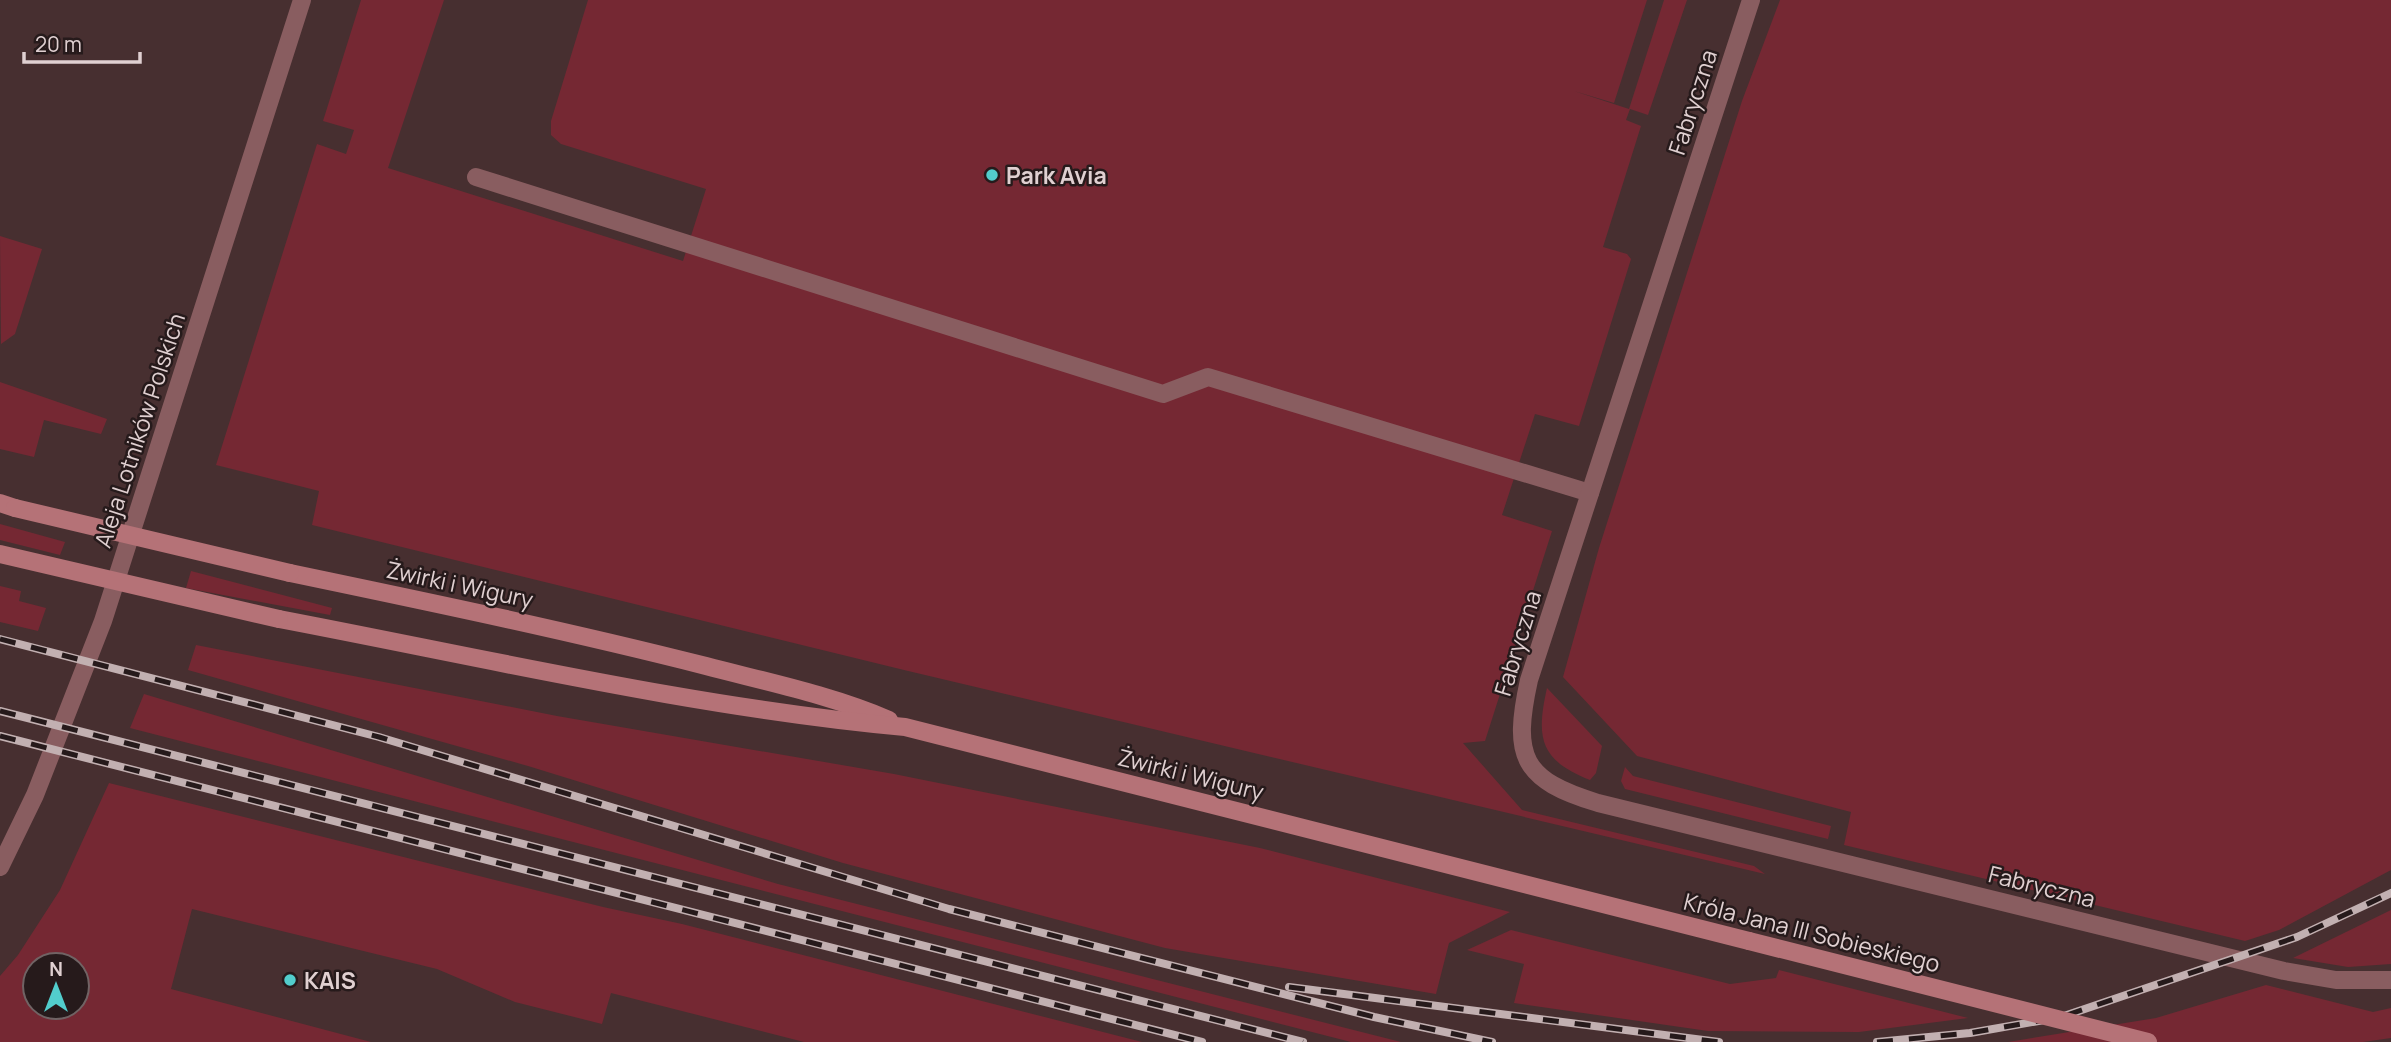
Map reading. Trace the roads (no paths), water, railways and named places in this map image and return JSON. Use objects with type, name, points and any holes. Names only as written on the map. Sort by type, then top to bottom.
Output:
[{"type":"main road","name":"Żwirki i Wigury","points":[[7,505],[290,573],[532,624],[671,658],[853,705],[905,727],[1464,869]]},
{"type":"main road","name":"Żwirki i Wigury","points":[[0,554],[279,619],[677,694],[849,722],[905,727]]},
{"type":"main road","name":"Króla Jana III Sobieskiego","points":[[1464,869],[2148,1042]]},
{"type":"street","name":"Aleja Lotników Polskich","points":[[0,867],[35,795],[103,621],[302,0]]},
{"type":"street","name":"Fabryczna","points":[[1751,0],[1523,706],[1520,727],[1523,746],[1536,775],[1546,783],[1598,803],[2230,958],[2314,978],[2391,979]]},
{"type":"street","points":[[476,177],[1163,394],[1208,377],[1590,494]]},
{"type":"railway","points":[[0,639],[379,737],[949,909],[1374,1017],[1492,1042]]},
{"type":"railway","points":[[0,711],[1303,1042]]},
{"type":"railway","points":[[0,736],[1202,1042]]},
{"type":"railway","points":[[1877,1042],[1970,1033],[2061,1017],[2297,937],[2391,893]]},
{"type":"railway","points":[[1289,987],[1719,1042]]},
{"type":"place","name":"Park Avia","points":[[992,175]]},
{"type":"place","name":"KAIS","points":[[290,980]]}]
